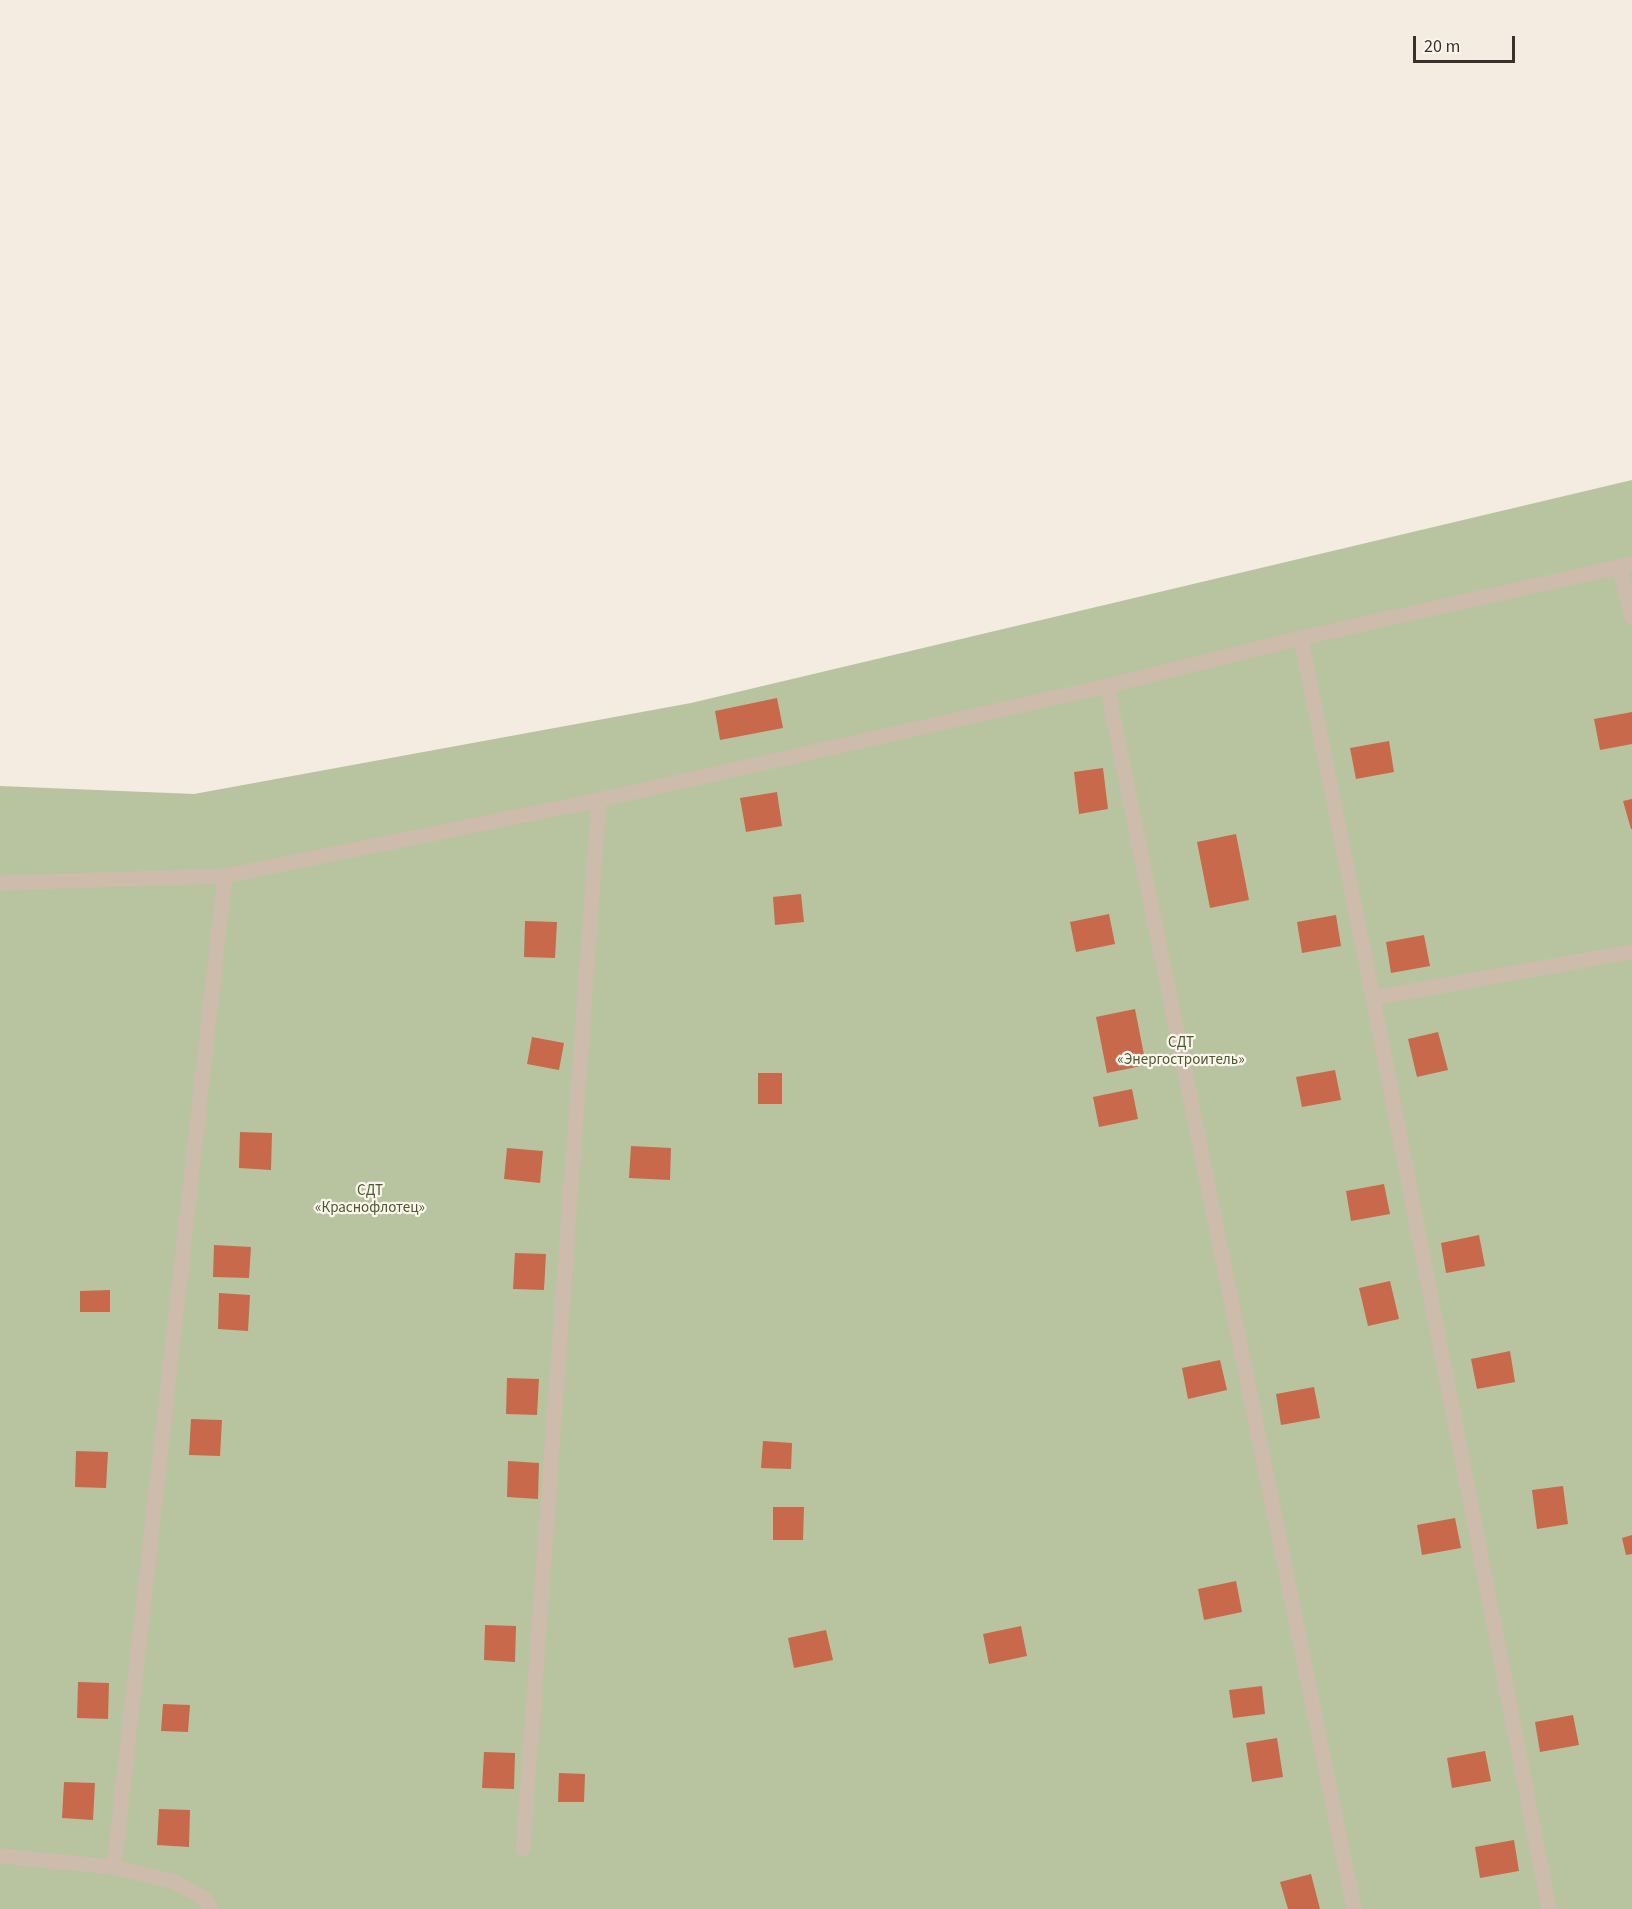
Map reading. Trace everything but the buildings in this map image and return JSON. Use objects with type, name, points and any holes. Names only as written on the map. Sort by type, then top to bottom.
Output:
[{"type":"lane","points":[[0,883],[225,876],[598,800],[1107,686],[1300,638],[1626,565],[1632,618]]},
{"type":"lane","points":[[1300,638],[1373,998],[1549,1909]]},
{"type":"lane","points":[[1107,686],[1354,1909]]},
{"type":"lane","points":[[523,1849],[598,800]]},
{"type":"lane","points":[[114,1867],[225,876]]},
{"type":"lane","points":[[1373,998],[1632,952]]},
{"type":"lane","points":[[0,1856],[114,1867],[175,1882],[205,1899],[212,1909]]},
{"type":"green space","points":[[1632,480],[1632,1909],[0,1909],[0,786],[194,794],[691,703]]},
{"type":"park label","name":"СДТ «Энергостроитель»","points":[[1181,1052]]},
{"type":"park label","name":"СДТ «Краснофлотец»","points":[[370,1200]]}]
